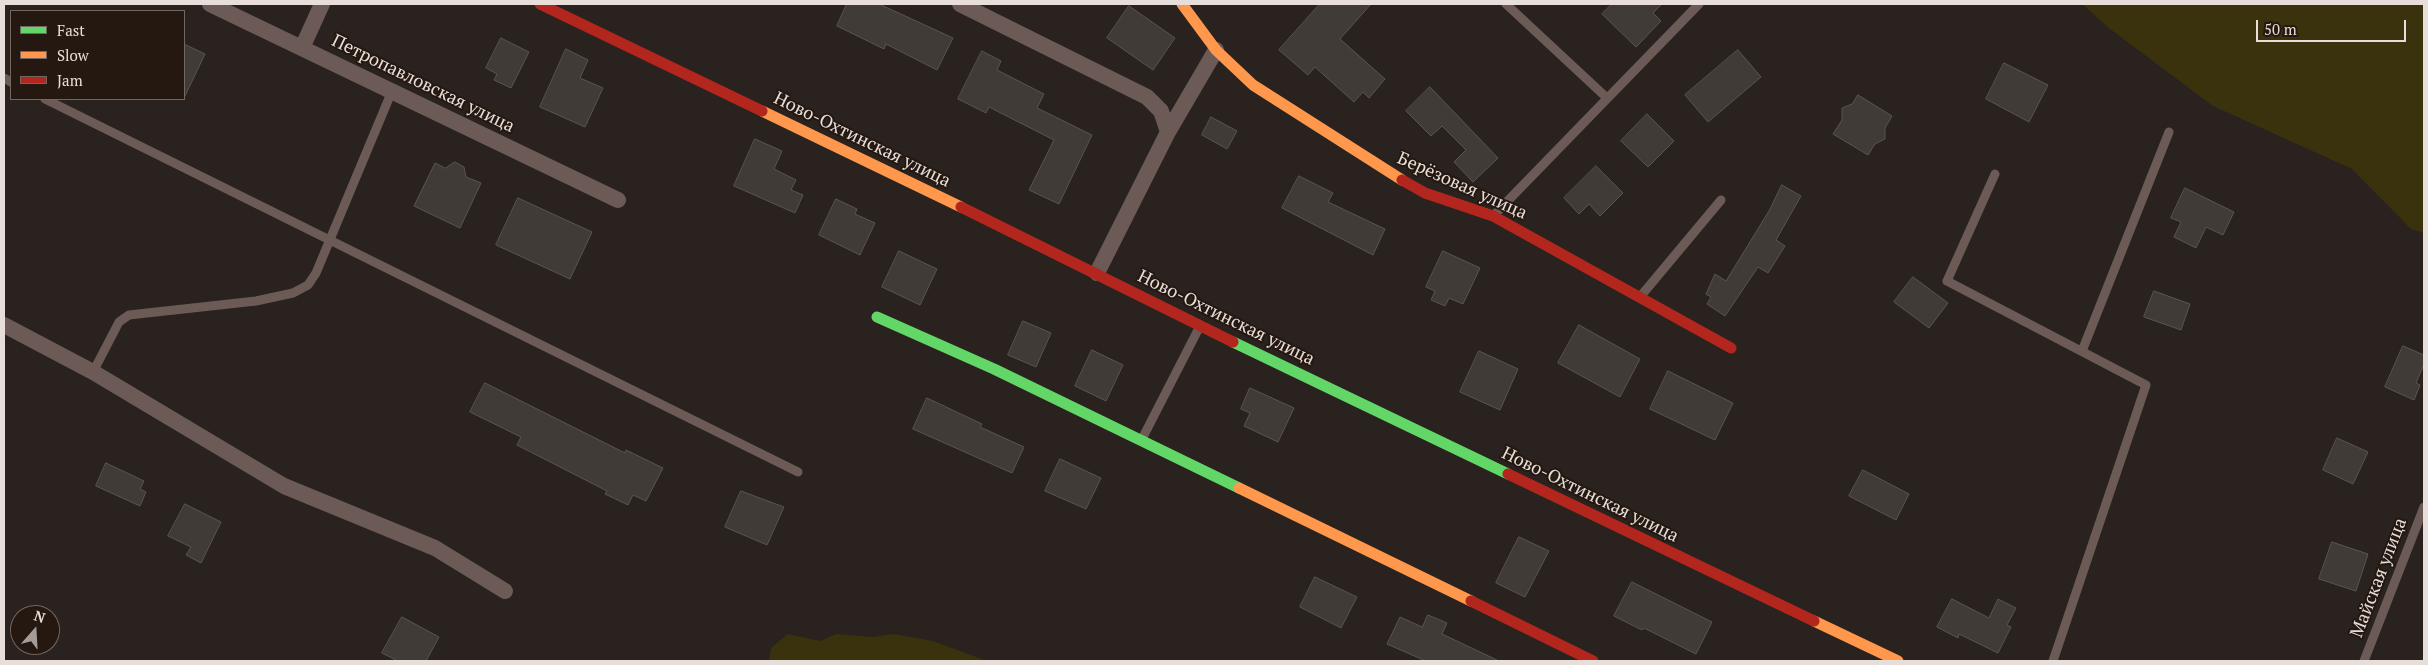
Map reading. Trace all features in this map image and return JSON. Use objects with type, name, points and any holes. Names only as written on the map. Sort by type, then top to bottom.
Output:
[{"type":"street","name":"Петропавловская улица","points":[[210,4],[618,200]]},
{"type":"street","points":[[302,48],[322,4]]},
{"type":"street","name":"Ново-Охтинская улица","points":[[540,4],[1097,273],[1200,326],[1898,661]]},
{"type":"street","points":[[960,4],[1147,97],[1161,111],[1168,132]]},
{"type":"street","name":"Берёзовая улица","points":[[1182,4],[1216,50],[1253,85],[1381,168],[1425,193],[1493,216],[1731,348]]},
{"type":"street","points":[[1097,273],[1168,132],[1216,50]]},
{"type":"street","points":[[877,317],[994,369],[1592,661]]},
{"type":"street","points":[[4,325],[93,372],[284,486],[435,548],[505,591]]},
{"type":"lane","points":[[1506,4],[1607,98]]},
{"type":"lane","points":[[1493,216],[1699,4]]},
{"type":"lane","points":[[93,372],[119,322],[129,315],[256,301],[293,293],[308,285],[316,273],[392,91]]},
{"type":"lane","points":[[47,100],[798,472]]},
{"type":"lane","points":[[2082,351],[2169,132]]},
{"type":"lane","points":[[1995,174],[1947,281],[2146,385],[2053,661]]},
{"type":"lane","points":[[1640,297],[1721,200]]},
{"type":"lane","points":[[1141,442],[1200,326]]},
{"type":"lane","name":"Майская улица","points":[[2364,661],[2424,507]]},
{"type":"shaded area","points":[[2082,4],[2424,4],[2424,233],[2411,229],[2352,169],[2213,106],[2110,29]]},
{"type":"shaded area","points":[[788,634],[820,641],[836,634],[872,637],[894,634],[933,641],[987,661],[769,661],[771,648]]},
{"type":"building","points":[[847,4],[879,4],[953,38],[937,70],[886,44],[884,49],[837,26]]},
{"type":"building","points":[[1320,4],[1371,4],[1340,39],[1385,79],[1369,98],[1363,92],[1354,102],[1315,67],[1308,75],[1279,50]]},
{"type":"building","points":[[1612,4],[1662,4],[1653,13],[1661,21],[1636,47],[1602,14]]},
{"type":"building","points":[[1129,6],[1175,38],[1153,70],[1107,38]]},
{"type":"building","points":[[501,38],[529,52],[511,88],[494,80],[497,74],[486,68]]},
{"type":"building","points":[[185,44],[205,54],[185,96]]},
{"type":"building","points":[[566,49],[588,60],[580,78],[603,88],[585,127],[540,107]]},
{"type":"building","points":[[1738,50],[1761,77],[1708,122],[1685,95]]},
{"type":"building","points":[[982,51],[1001,61],[997,70],[1044,94],[1037,108],[1092,135],[1059,204],[1029,190],[1054,140],[989,107],[986,113],[958,99]]},
{"type":"building","points":[[2004,63],[2048,85],[2029,122],[1986,99]]},
{"type":"building","points":[[1430,87],[1498,158],[1473,182],[1454,162],[1466,150],[1442,126],[1431,136],[1406,111]]},
{"type":"building","points":[[1858,95],[1892,116],[1885,128],[1885,139],[1875,144],[1868,155],[1833,134],[1842,120],[1842,108],[1852,104]]},
{"type":"building","points":[[1647,114],[1674,141],[1648,167],[1621,141]]},
{"type":"building","points":[[1211,117],[1237,131],[1227,149],[1202,135]]},
{"type":"building","points":[[755,139],[782,151],[774,169],[796,180],[791,190],[803,195],[795,213],[734,186]]},
{"type":"building","points":[[455,162],[464,167],[466,177],[481,183],[460,228],[414,206],[435,163],[445,168]]},
{"type":"building","points":[[1596,166],[1623,193],[1600,216],[1589,204],[1579,214],[1564,198]]},
{"type":"building","points":[[1299,176],[1333,193],[1328,202],[1385,229],[1373,255],[1282,208]]},
{"type":"building","points":[[1782,185],[1801,196],[1776,240],[1785,246],[1768,273],[1758,267],[1725,316],[1707,304],[1711,297],[1706,294],[1715,274],[1726,281],[1769,211]]},
{"type":"building","points":[[2185,188],[2234,212],[2223,235],[2206,227],[2196,248],[2174,237],[2181,222],[2171,218]]},
{"type":"building","points":[[518,198],[592,232],[570,279],[496,245]]},
{"type":"building","points":[[836,199],[857,209],[855,214],[875,223],[860,255],[819,235]]},
{"type":"building","points":[[899,251],[937,269],[920,305],[882,287]]},
{"type":"building","points":[[1443,251],[1480,268],[1463,304],[1449,298],[1445,306],[1431,300],[1435,291],[1426,287]]},
{"type":"building","points":[[1913,277],[1948,303],[1929,328],[1894,302]]},
{"type":"building","points":[[2154,291],[2190,304],[2181,330],[2144,317]]},
{"type":"building","points":[[1023,321],[1051,333],[1036,367],[1008,355]]},
{"type":"building","points":[[1579,325],[1640,359],[1620,397],[1558,363]]},
{"type":"building","points":[[2403,346],[2424,355],[2424,364],[2416,383],[2420,385],[2414,400],[2385,387]]},
{"type":"building","points":[[1092,350],[1123,365],[1106,401],[1075,386]]},
{"type":"building","points":[[1479,351],[1518,369],[1500,410],[1460,392]]},
{"type":"building","points":[[1668,371],[1733,403],[1715,440],[1650,409]]},
{"type":"building","points":[[485,383],[625,453],[626,450],[663,468],[646,501],[633,495],[628,505],[605,494],[607,491],[517,445],[521,437],[470,412]]},
{"type":"building","points":[[1250,388],[1294,408],[1278,442],[1244,426],[1250,413],[1241,409]]},
{"type":"building","points":[[927,398],[982,424],[980,427],[1024,447],[1012,473],[913,429]]},
{"type":"building","points":[[2337,438],[2368,452],[2353,484],[2323,470]]},
{"type":"building","points":[[1060,459],[1101,478],[1086,509],[1045,491]]},
{"type":"building","points":[[106,463],[144,481],[140,489],[146,492],[140,506],[96,486]]},
{"type":"building","points":[[1863,470],[1909,494],[1896,520],[1849,496]]},
{"type":"building","points":[[741,491],[784,507],[767,545],[725,527]]},
{"type":"building","points":[[185,504],[221,522],[201,563],[186,555],[191,547],[168,536]]},
{"type":"building","points":[[1519,537],[1549,551],[1525,597],[1496,583]]},
{"type":"building","points":[[2332,542],[2368,554],[2356,591],[2319,579]]},
{"type":"building","points":[[1315,577],[1357,597],[1341,628],[1300,607]]},
{"type":"building","points":[[1632,582],[1712,622],[1696,654],[1644,628],[1642,630],[1614,616]]},
{"type":"building","points":[[1952,599],[1989,618],[1998,599],[2016,608],[2007,625],[2011,627],[1998,653],[1959,634],[1958,638],[1937,627]]},
{"type":"building","points":[[1428,615],[1447,623],[1442,634],[1499,661],[1426,661],[1387,644],[1400,617],[1422,627]]},
{"type":"building","points":[[402,617],[439,637],[426,661],[398,661],[382,653]]},
{"type":"traffic: fast","points":[[877,317],[994,369],[1239,488]]},
{"type":"traffic: fast","points":[[1233,342],[1508,474]]},
{"type":"traffic: slow","points":[[1182,4],[1216,50],[1253,85],[1402,180]]},
{"type":"traffic: slow","points":[[762,111],[961,207]]},
{"type":"traffic: slow","points":[[1239,488],[1471,601]]},
{"type":"traffic: slow","points":[[1814,621],[1898,661]]},
{"type":"traffic: jam","points":[[540,4],[762,111]]},
{"type":"traffic: jam","points":[[1402,180],[1425,193],[1493,216],[1731,348]]},
{"type":"traffic: jam","points":[[961,207],[1233,342]]},
{"type":"traffic: jam","points":[[1508,474],[1814,621]]},
{"type":"traffic: jam","points":[[1471,601],[1593,661]]}]
